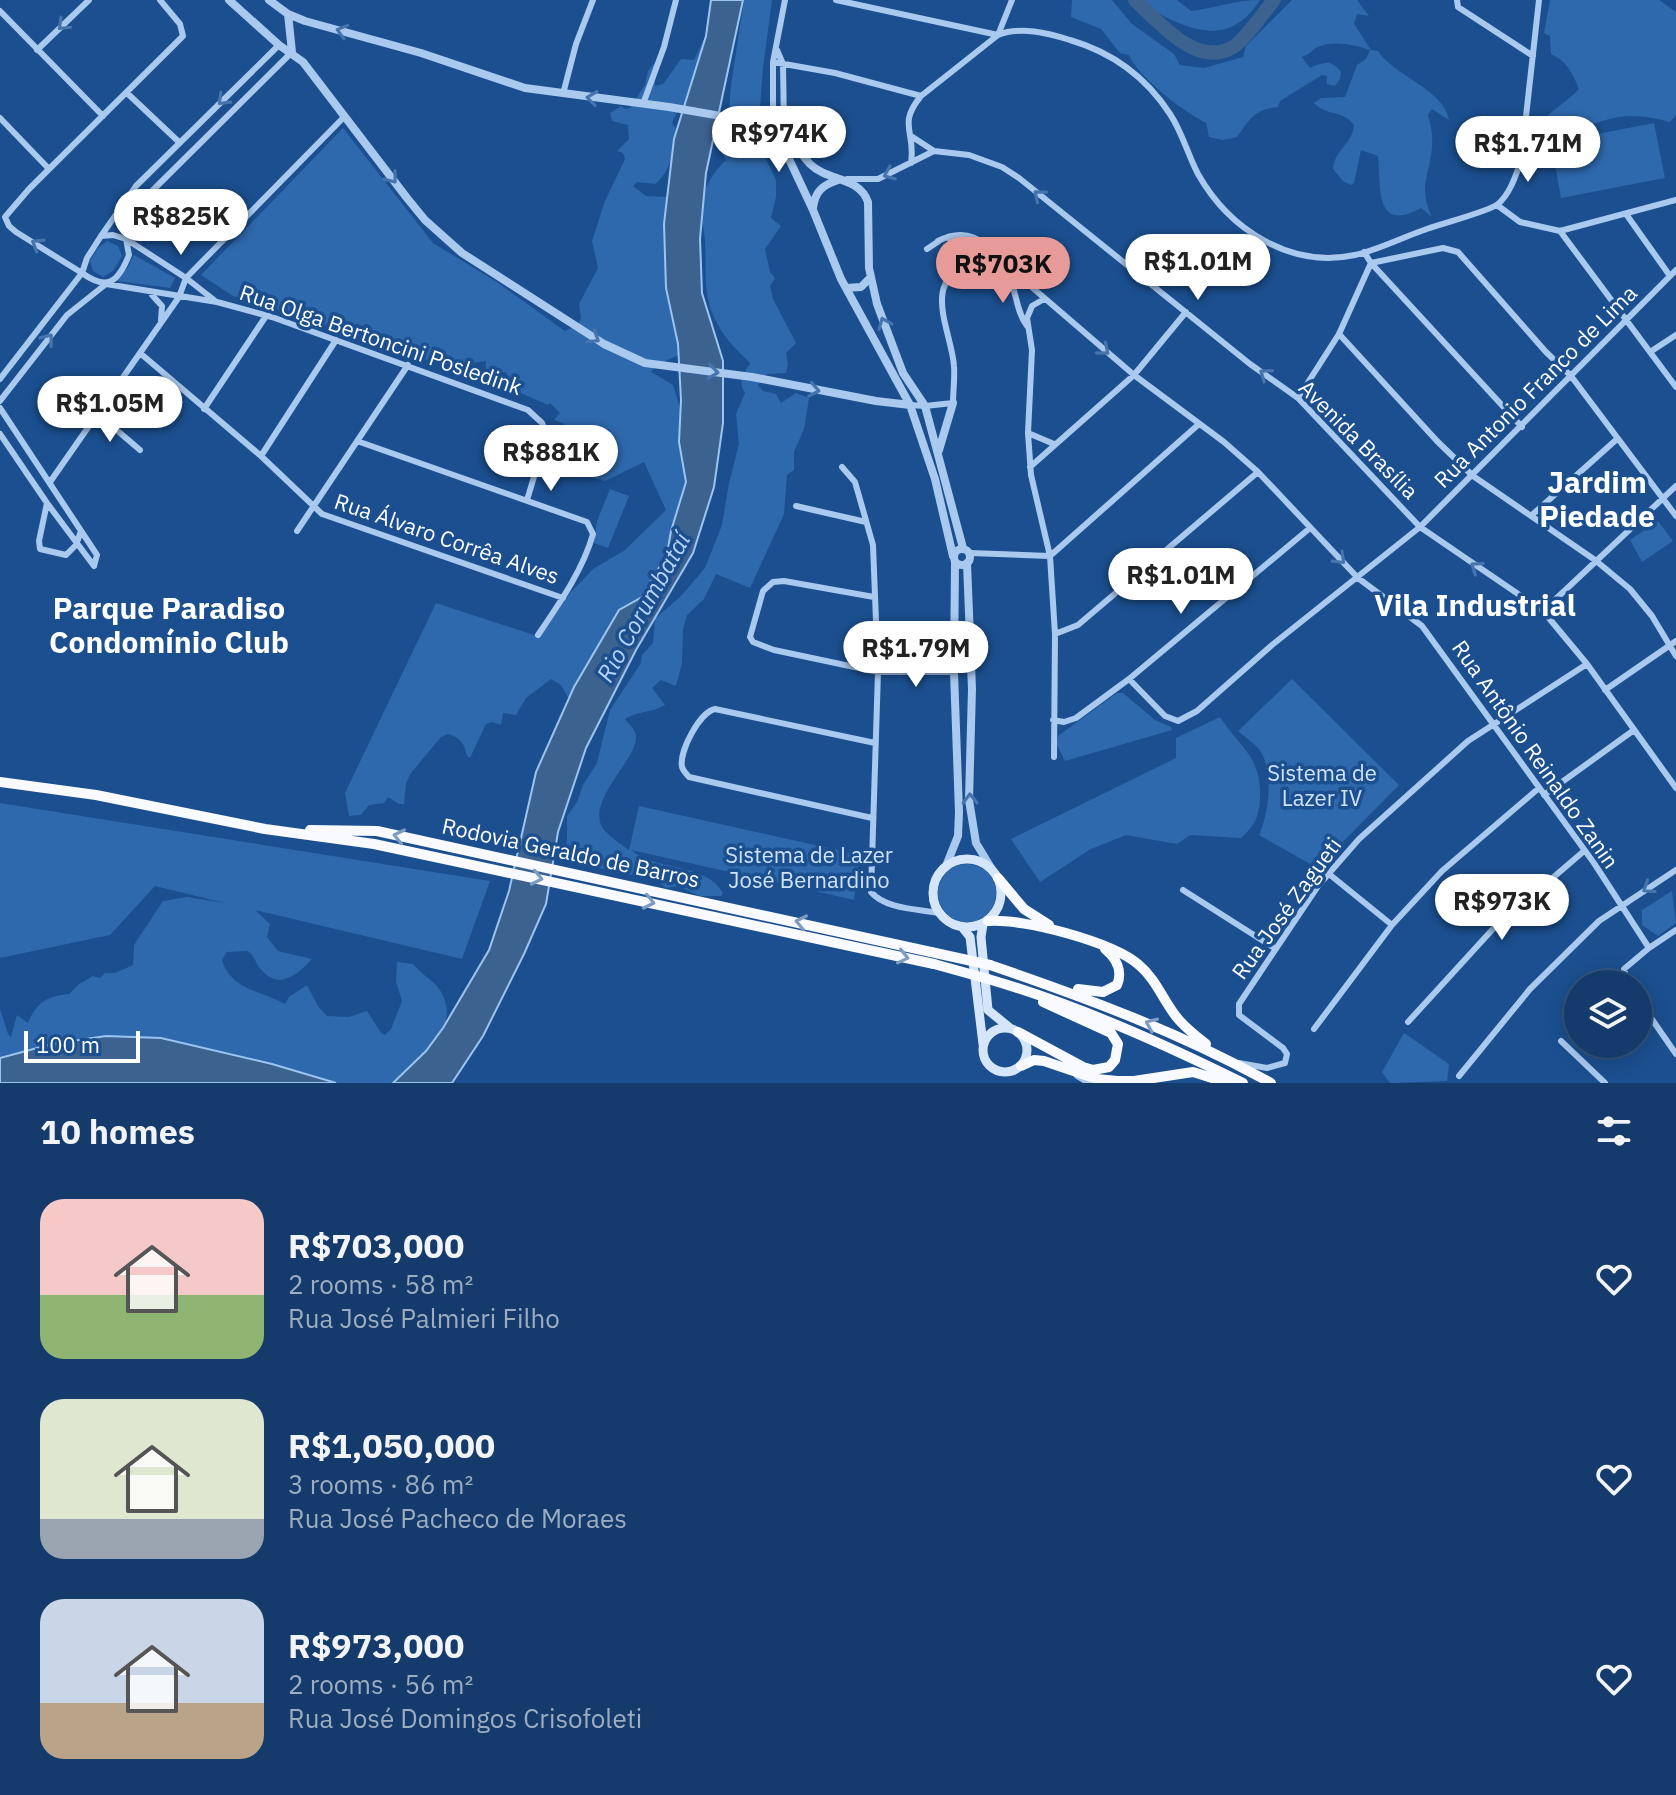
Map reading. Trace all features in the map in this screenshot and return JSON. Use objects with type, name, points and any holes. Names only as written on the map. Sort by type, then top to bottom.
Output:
[{"type":"highway","name":"Rodovia Geraldo de Barros","points":[[0,782],[96,795],[265,829],[374,844],[934,964],[1100,1016],[1174,1048],[1243,1083]]},
{"type":"highway","name":"Rodovia Geraldo de Barros","points":[[265,829],[377,831],[990,965],[1080,995],[1217,1054],[1271,1083]]},
{"type":"highway","points":[[996,875],[1024,909],[1061,933]]},
{"type":"highway","points":[[986,922],[1016,921],[1061,933],[1100,945],[1139,964],[1178,1019],[1217,1054]]},
{"type":"highway","points":[[1016,974],[1084,991],[1110,990],[1117,985],[1120,973],[1112,954],[1100,945]]},
{"type":"highway","points":[[989,979],[1107,1030],[1116,1039],[1117,1053],[1109,1067],[1093,1070],[1067,1060],[1014,1030]]},
{"type":"highway","points":[[1019,1067],[1034,1060],[1044,1061],[1097,1079],[1134,1081],[1193,1072],[1228,1083]]},
{"type":"main road","points":[[986,922],[979,927],[962,927],[946,921],[939,913],[933,888],[946,866],[971,860],[987,865],[996,875],[1001,901],[986,922],[981,937],[988,1010],[1014,1030],[1028,1048],[1012,1083]]},
{"type":"main road","points":[[962,927],[970,937],[984,1056],[992,1068],[995,1083]]},
{"type":"main road","points":[[984,1046],[995,1030],[1014,1030]]},
{"type":"main road","points":[[992,1068],[1005,1072],[1019,1067]]},
{"type":"street","points":[[37,50],[89,0]]},
{"type":"street","points":[[229,0],[303,62],[425,220],[462,253],[604,344],[645,363],[674,368],[752,377],[876,401],[925,406],[953,403]]},
{"type":"street","points":[[269,0],[288,14],[305,21],[421,53],[525,88],[669,107],[784,127]]},
{"type":"street","points":[[563,94],[576,44],[593,0]]},
{"type":"street","points":[[643,104],[664,47],[676,0]]},
{"type":"street","points":[[785,0],[773,62],[773,125],[846,288],[910,405],[935,479],[954,559],[958,836],[946,866]]},
{"type":"street","points":[[836,0],[998,35]]},
{"type":"street","points":[[998,35],[1012,0]]},
{"type":"street","points":[[1457,0],[1458,7],[1533,56]]},
{"type":"street","points":[[161,1],[180,24],[183,36],[5,217],[9,226],[96,283],[217,302]]},
{"type":"street","points":[[911,163],[913,149],[907,119],[921,96],[998,35],[1009,31],[1048,33],[1081,43],[1127,67],[1140,78],[1171,116],[1208,191],[1254,237],[1297,253],[1336,256],[1364,252],[1497,205],[1521,161],[1537,1]]},
{"type":"street","points":[[0,11],[103,116]]},
{"type":"street","points":[[288,14],[292,52]]},
{"type":"street","points":[[0,379],[82,273],[87,258],[136,186],[279,45]]},
{"type":"street","points":[[777,50],[783,64],[784,127],[809,163],[855,184],[865,193],[868,202],[867,248],[880,314],[909,384],[925,406],[966,551],[971,559],[962,565],[954,559]]},
{"type":"street","points":[[0,401],[67,315],[113,280],[129,255],[126,239],[133,214],[146,197],[292,52]]},
{"type":"street","points":[[773,62],[835,73],[921,96]]},
{"type":"street","points":[[127,93],[180,143]]},
{"type":"street","points":[[50,482],[179,297],[186,278],[344,117]]},
{"type":"street","points":[[0,118],[49,169]]},
{"type":"street","points":[[813,210],[819,188],[839,179],[878,179],[934,151],[911,136]]},
{"type":"street","name":"Avenida Brasília","points":[[934,151],[969,155],[1011,173],[1250,364],[1298,398],[1420,527],[1543,611],[1587,664],[1676,788]]},
{"type":"street","points":[[1497,205],[1520,222],[1560,231],[1676,200]]},
{"type":"street","points":[[1626,214],[1670,276]]},
{"type":"street","points":[[1560,231],[1676,387]]},
{"type":"street","name":"Rua Antônio Reinaldo Zanin","points":[[938,241],[957,234],[977,238],[1134,375],[1258,472],[1358,578],[1422,626],[1584,851],[1649,948]]},
{"type":"street","points":[[101,236],[113,235],[126,239],[217,302]]},
{"type":"street","points":[[927,249],[938,241],[954,238],[969,242],[975,257],[969,267],[947,282],[941,299],[954,365],[953,403],[939,451]]},
{"type":"street","points":[[1371,263],[1443,248],[1458,252],[1571,376],[1676,516]]},
{"type":"street","points":[[1364,252],[1522,427]]},
{"type":"street","points":[[1298,398],[1339,334],[1371,263]]},
{"type":"street","points":[[969,267],[1001,265],[1014,286],[1021,317],[1027,326]]},
{"type":"street","name":"Rua Antônio Reinaldo Zanin","points":[[1001,265],[1020,277]]},
{"type":"street","name":"Rua Antonio Franco de Lima","points":[[1129,679],[1165,716],[1178,721],[1188,717],[1272,645],[1420,527],[1676,270]]},
{"type":"street","points":[[846,288],[861,287],[871,277]]},
{"type":"street","points":[[149,293],[162,306],[161,322]]},
{"type":"street","points":[[1044,299],[1029,309],[1027,326],[1032,350],[1028,433],[1030,467],[1050,556],[1055,634],[1054,757]]},
{"type":"street","name":"Rua Olga Bertoncini Posledink","points":[[217,302],[336,340],[520,406],[542,423],[547,434],[527,500]]},
{"type":"street","points":[[1030,467],[1134,375],[1186,312]]},
{"type":"street","points":[[204,409],[266,316]]},
{"type":"street","points":[[1339,334],[1473,476],[1595,560],[1630,589],[1652,616],[1676,656]]},
{"type":"street","points":[[1650,352],[1676,335]]},
{"type":"street","points":[[261,456],[336,340]]},
{"type":"street","name":"Rua Álvaro Corrêa Alves","points":[[140,353],[261,456],[322,514],[563,598]]},
{"type":"street","points":[[876,401],[895,394],[899,387],[898,360]]},
{"type":"street","points":[[0,361],[8,369]]},
{"type":"street","points":[[297,531],[408,365]]},
{"type":"street","points":[[0,408],[97,555],[94,566],[0,434]]},
{"type":"street","points":[[98,414],[140,450]]},
{"type":"street","points":[[954,559],[957,550],[1050,556],[1199,424]]},
{"type":"street","points":[[1028,433],[1054,444]]},
{"type":"street","points":[[1532,515],[1617,439]]},
{"type":"street","points":[[357,441],[584,520],[593,531],[587,551],[563,598],[538,635]]},
{"type":"street","points":[[842,467],[855,482],[873,545],[878,672],[871,892],[876,898],[892,904],[939,913]]},
{"type":"street","points":[[1055,634],[1078,625],[1258,472]]},
{"type":"street","points":[[1543,611],[1676,486]]},
{"type":"street","points":[[47,503],[40,549],[66,555],[77,544],[81,531]]},
{"type":"street","points":[[796,506],[866,522]]},
{"type":"street","points":[[1053,720],[1064,722],[1076,718],[1129,679],[1310,528]]},
{"type":"street","points":[[967,563],[972,689],[969,800],[976,843],[996,875]]},
{"type":"street","points":[[874,597],[777,580],[763,591],[750,634],[753,642],[774,650],[878,672],[954,672]]},
{"type":"street","points":[[1605,690],[1676,641]]},
{"type":"street","name":"Rua José Zagueti","points":[[1232,1061],[1274,1068],[1285,1063],[1287,1059],[1283,1048],[1239,1015],[1242,997],[1329,874],[1359,839],[1468,741],[1587,664]]},
{"type":"street","points":[[872,818],[689,777],[682,769],[682,761],[701,717],[715,709],[875,743]]},
{"type":"street","points":[[1544,795],[1634,730]]},
{"type":"street","points":[[1314,1029],[1392,925],[1442,871],[1539,788]]},
{"type":"street","points":[[1408,1022],[1492,930],[1584,851]]},
{"type":"street","points":[[1459,1076],[1530,989],[1599,921],[1676,870]]},
{"type":"street","points":[[1329,874],[1392,925]]},
{"type":"street","points":[[1183,890],[1276,949]]},
{"type":"street","points":[[1624,970],[1649,948],[1675,934]]},
{"type":"street","points":[[1652,1019],[1676,1054]]},
{"type":"street","points":[[1561,1041],[1605,1083]]},
{"type":"street","points":[[1066,1071],[1089,1083]]},
{"type":"green space","name":"Sistema de Lazer José Bernardino","points":[[744,0],[772,0],[759,120],[754,133],[776,180],[771,218],[781,226],[765,249],[770,272],[775,278],[770,286],[773,299],[796,343],[786,353],[786,373],[766,374],[758,385],[763,391],[776,394],[781,403],[796,393],[809,398],[804,429],[794,452],[794,470],[787,475],[784,514],[750,588],[716,574],[704,599],[687,615],[683,630],[682,663],[676,686],[661,680],[652,688],[665,705],[625,719],[634,730],[636,739],[605,796],[600,819],[606,833],[629,850],[639,806],[860,855],[854,900],[631,850],[641,857],[705,876],[723,893],[721,896],[700,896],[678,886],[666,888],[656,880],[561,860],[567,841],[567,816],[597,763],[610,710],[641,663],[642,655],[653,643],[655,619],[682,595],[705,568],[722,525],[739,444],[736,414],[745,393],[741,381],[750,363],[725,336],[709,303],[701,208],[709,182],[726,160],[719,148],[728,125]]},
{"type":"green space","points":[[1072,0],[1112,0],[1132,24],[1174,54],[1180,65],[1204,68],[1243,57],[1246,46],[1292,0],[1357,0],[1369,16],[1357,14],[1354,24],[1371,50],[1378,51],[1395,68],[1429,91],[1445,109],[1449,120],[1432,109],[1428,115],[1432,143],[1425,189],[1432,217],[1421,208],[1395,215],[1388,211],[1381,192],[1378,156],[1361,150],[1351,185],[1333,169],[1354,125],[1345,117],[1323,110],[1314,103],[1321,98],[1345,97],[1357,65],[1366,59],[1370,50],[1338,44],[1316,48],[1302,57],[1310,68],[1327,63],[1334,65],[1341,72],[1335,86],[1327,84],[1327,76],[1322,75],[1280,101],[1278,107],[1258,113],[1237,137],[1223,140],[1209,137],[1206,123],[1151,83],[1129,55],[1120,53],[1101,29],[1071,17]]},
{"type":"green space","points":[[1143,0],[1177,0],[1191,11],[1260,0],[1248,16],[1235,25],[1221,30],[1207,30],[1192,28],[1162,15],[1146,7]]},
{"type":"green space","points":[[1550,0],[1659,0],[1676,12],[1676,115],[1670,122],[1625,116],[1549,133],[1540,124],[1579,89],[1565,64],[1551,54],[1550,36],[1544,33]]},
{"type":"green space","points":[[721,4],[690,103],[679,108],[672,123],[678,132],[668,166],[656,184],[637,182],[633,186],[646,196],[668,197],[666,290],[675,334],[689,350],[657,365],[651,372],[673,385],[686,428],[682,536],[574,708],[561,685],[551,679],[526,698],[516,715],[503,713],[501,725],[486,724],[470,758],[459,739],[448,734],[441,737],[411,773],[406,783],[404,804],[388,797],[384,803],[369,805],[361,815],[349,816],[345,793],[436,603],[540,637],[569,594],[593,569],[625,550],[666,510],[644,462],[605,481],[588,476],[591,456],[571,429],[554,420],[560,413],[550,403],[548,405],[518,392],[506,372],[485,375],[486,361],[459,363],[410,357],[371,340],[233,296],[201,275],[343,128],[433,243],[495,281],[565,331],[578,325],[581,318],[579,304],[598,268],[592,241],[605,201],[625,159],[623,153],[617,151],[629,139],[628,125],[612,121],[610,113],[621,106],[630,108],[655,62],[655,86],[663,84],[681,59],[694,60]]},
{"type":"green space","points":[[1654,123],[1665,178],[1561,198],[1551,143]]},
{"type":"green space","points":[[107,241],[118,246],[122,256],[113,271],[103,277],[93,271],[90,261]]},
{"type":"green space","points":[[134,255],[175,278],[170,288],[117,281]]},
{"type":"green space","points":[[610,489],[629,496],[608,548],[594,543],[597,521]]},
{"type":"green space","points":[[1658,521],[1673,541],[1642,562],[1630,540]]},
{"type":"green space","name":"Sistema de Lazer IV","points":[[1292,679],[1399,785],[1317,868],[1259,835],[1268,803],[1267,767],[1258,748],[1238,731]]},
{"type":"green space","points":[[1117,693],[1123,693],[1172,730],[1065,761],[1057,745],[1058,736]]},
{"type":"green space","points":[[1220,717],[1249,755],[1260,785],[1257,817],[1241,838],[1190,835],[1177,844],[1126,835],[1091,849],[1040,882],[1011,839],[1176,758],[1176,738]]},
{"type":"green space","points":[[0,803],[490,881],[462,959],[255,910],[270,924],[267,937],[278,951],[312,959],[294,975],[280,980],[266,974],[248,951],[227,952],[222,960],[232,978],[248,988],[285,1004],[289,997],[307,985],[327,1016],[349,1017],[367,1011],[385,1035],[391,1029],[402,1001],[396,982],[397,962],[413,964],[440,990],[446,1003],[447,1016],[438,1041],[404,1083],[282,1083],[0,1067],[0,1009],[11,1037],[17,1015],[28,1023],[35,1010],[48,999],[69,994],[93,976],[100,978],[105,973],[115,973],[133,965],[134,945],[163,901],[187,897],[225,903],[155,886],[110,935],[0,958]]},
{"type":"green space","points":[[967,864],[988,872],[996,893],[988,914],[967,922],[946,914],[938,893],[946,872]]},
{"type":"green space","points":[[1672,891],[1676,923],[1658,936],[1642,925],[1642,910]]},
{"type":"green space","points":[[1404,1033],[1449,1064],[1447,1081],[1390,1083],[1382,1072]]},
{"type":"water","points":[[711,0],[743,0],[706,173],[700,239],[702,293],[723,361],[723,423],[714,487],[693,553],[636,650],[586,748],[558,832],[546,904],[483,1036],[452,1083],[393,1083],[426,1051],[443,1028],[489,950],[509,891],[536,772],[574,687],[619,610],[642,597],[667,554],[686,482],[679,442],[681,400],[678,344],[666,288],[664,224],[674,139],[706,36]]},
{"type":"water","points":[[106,1036],[161,1038],[272,1064],[336,1083],[0,1083],[0,1058],[52,1044]]},
{"type":"waterway","name":"Rio Corumbataí","points":[[1135,0],[1180,40],[1206,52],[1233,47],[1274,0]]},
{"type":"district","name":"Jardim Piedade","points":[[1597,498]]},
{"type":"district","name":"Vila Industrial","points":[[1475,604]]},
{"type":"district","name":"Parque Paradiso Condomínio Club","points":[[169,624]]}]
